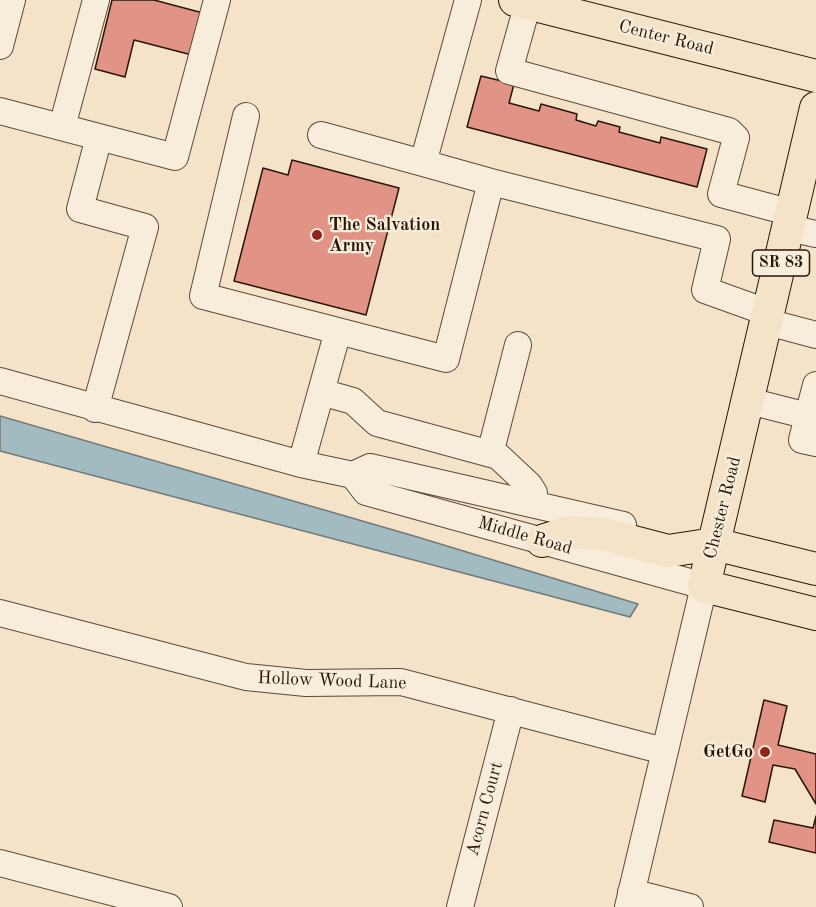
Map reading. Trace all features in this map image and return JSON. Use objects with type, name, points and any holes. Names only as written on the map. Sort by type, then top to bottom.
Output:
[{"type":"main road","name":"Center Road","points":[[522,2],[816,76]]},
{"type":"main road","name":"Chester Road","points":[[704,586],[768,317],[799,225],[816,108]]},
{"type":"main road","points":[[542,541],[570,532],[603,534],[668,551],[714,544],[816,568]]},
{"type":"main road","points":[[704,586],[816,614]]},
{"type":"street","points":[[0,46],[12,0]]},
{"type":"street","points":[[62,128],[96,0]]},
{"type":"street","points":[[0,111],[175,157],[217,0]]},
{"type":"street","points":[[423,163],[468,0]]},
{"type":"street","points":[[522,2],[510,71],[729,131],[736,138],[721,194],[799,225]]},
{"type":"street","points":[[246,116],[203,296],[446,359],[491,182]]},
{"type":"street","points":[[321,135],[491,182],[717,239],[705,290],[816,335]]},
{"type":"street","points":[[95,409],[145,227],[80,209],[99,137]]},
{"type":"street","points":[[301,464],[338,331]]},
{"type":"street","points":[[490,454],[518,345]]},
{"type":"street","name":"Middle Road","points":[[0,381],[301,464],[353,475],[370,467],[714,544]]},
{"type":"street","points":[[816,385],[811,412],[802,440],[816,443]]},
{"type":"street","points":[[321,393],[353,401],[377,423],[498,456],[529,485],[534,494],[533,504]]},
{"type":"street","points":[[749,401],[811,412]]},
{"type":"street","name":"Middle Road","points":[[353,475],[366,492],[704,586]]},
{"type":"street","name":"Chester Road","points":[[630,900],[704,586]]},
{"type":"street","name":"Hollow Wood Lane","points":[[0,613],[246,677],[306,683],[401,682],[664,751]]},
{"type":"street","name":"Acorn Court","points":[[460,907],[511,710]]},
{"type":"street","points":[[0,863],[169,907]]},
{"type":"street","points":[[630,900],[690,907]]},
{"type":"water","points":[[0,416],[414,536],[638,604],[630,617],[0,451]]},
{"type":"building","points":[[112,0],[154,0],[203,13],[192,55],[134,40],[125,77],[95,69]]},
{"type":"building","points":[[481,76],[514,84],[509,103],[539,111],[541,104],[577,114],[576,120],[596,126],[598,121],[620,127],[619,132],[660,143],[661,137],[707,149],[697,187],[467,127]]},
{"type":"building","name":"The Salvation Army","points":[[292,160],[399,188],[366,315],[234,281],[263,168],[288,175]]},
{"type":"building","points":[[764,700],[787,706],[778,745],[816,754],[816,804],[795,769],[773,765],[765,802],[742,796]]},
{"type":"building","points":[[816,816],[816,853],[769,842],[774,820],[813,828]]},
{"type":"place","name":"The Salvation Army","points":[[317,235]]},
{"type":"place","name":"GetGo","points":[[765,752]]}]
